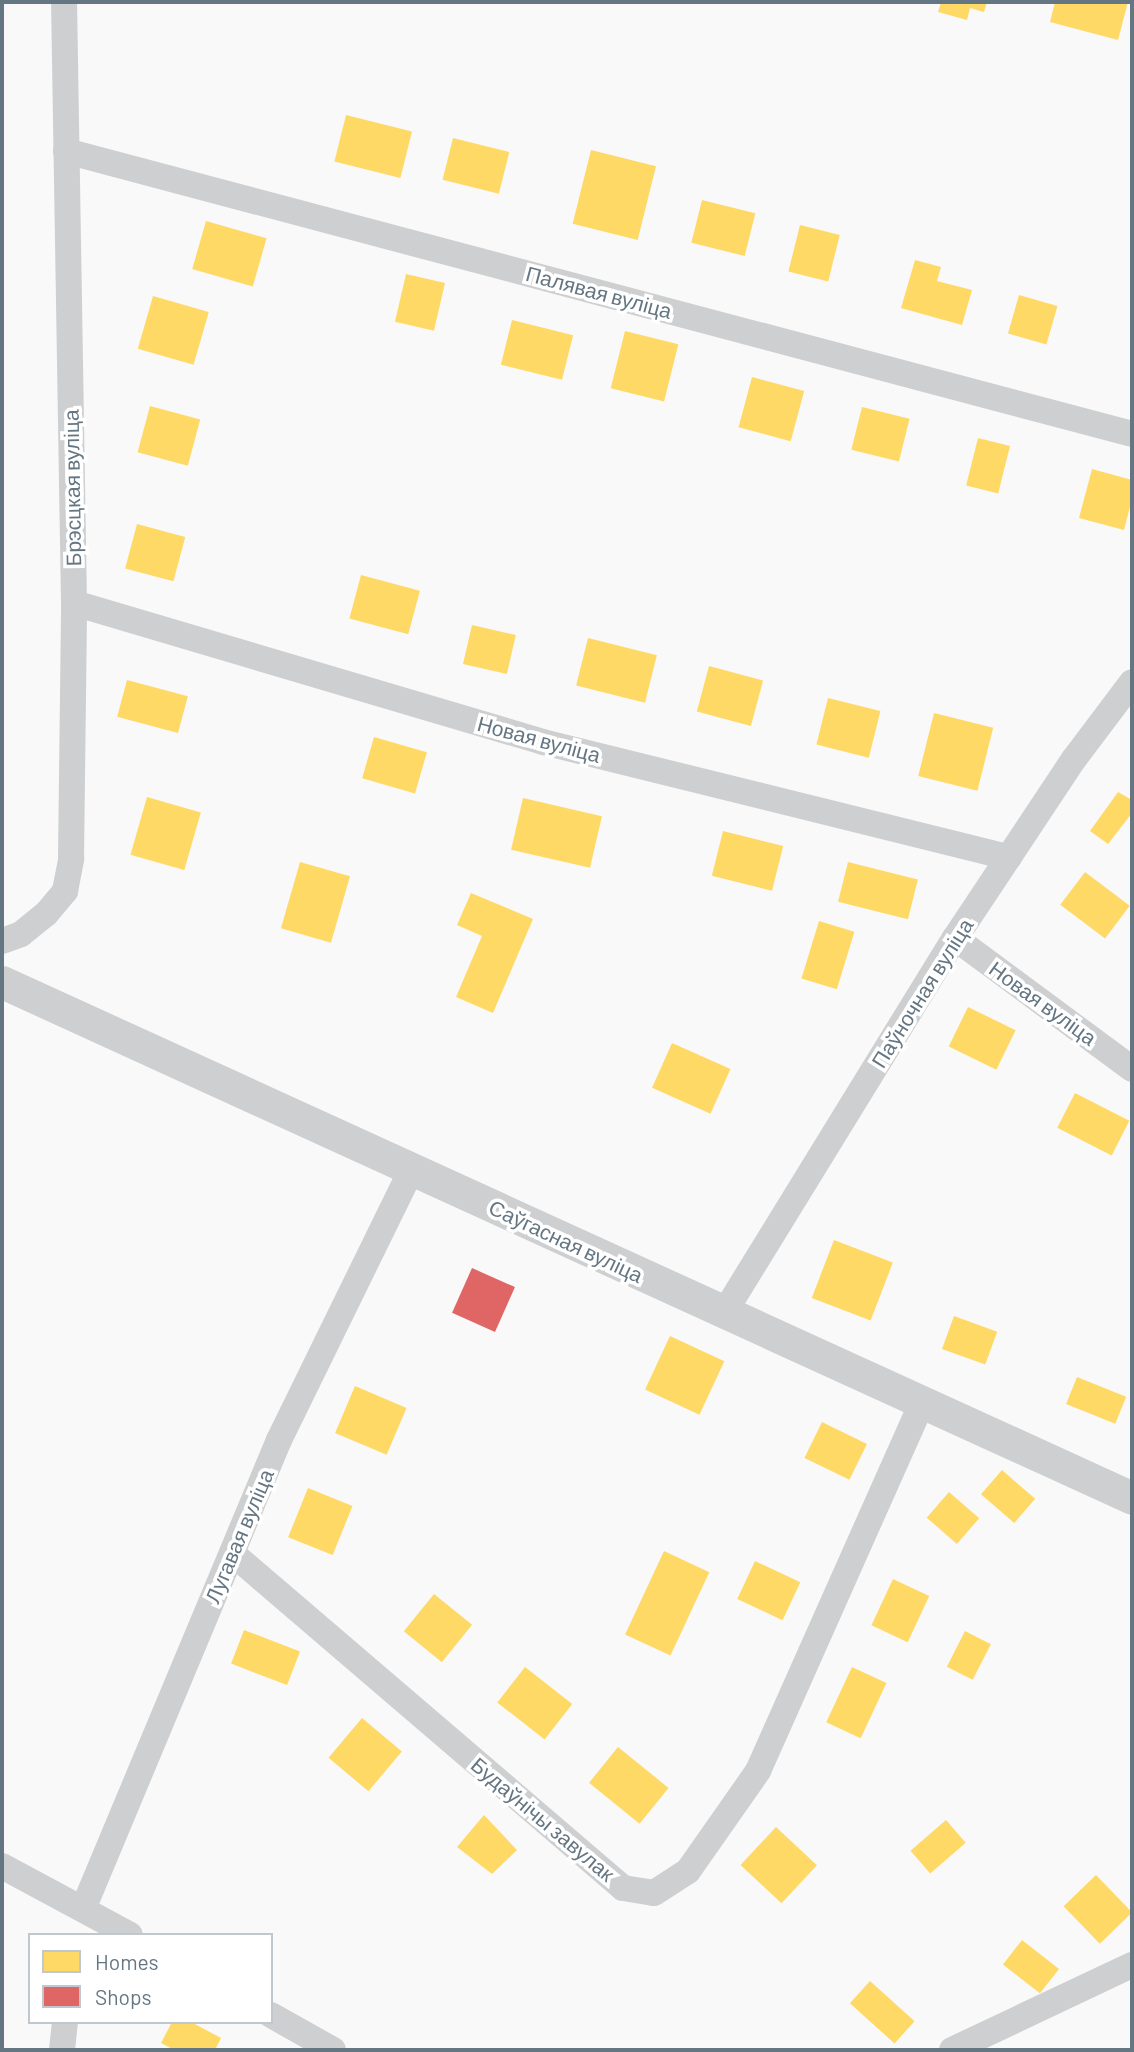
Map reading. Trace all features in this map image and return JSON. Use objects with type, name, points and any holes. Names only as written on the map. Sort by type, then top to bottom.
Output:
[{"type":"street","name":"Брэсцкая вуліца","points":[[2,941],[21,934],[46,914],[65,891],[71,859],[74,603],[64,2]]},
{"type":"street","name":"Палявая вуліца","points":[[66,151],[1132,433]]},
{"type":"street","name":"Новая вуліца","points":[[74,603],[543,742],[1009,857]]},
{"type":"street","name":"Паўночная вуліца","points":[[724,1314],[955,938],[1074,759],[1132,682]]},
{"type":"street","name":"Новая вуліца","points":[[955,938],[1132,1069]]},
{"type":"street","name":"Саўгасная вуліца","points":[[2,982],[724,1314],[1132,1497]]},
{"type":"street","name":"Лугавая вуліца","points":[[92,1921],[232,1553],[279,1440],[411,1170]]},
{"type":"street","name":"Будаўнічы завулак","points":[[232,1553],[623,1888],[654,1894],[688,1871],[758,1771],[922,1403]]},
{"type":"street","points":[[2,1866],[92,1921],[125,1933]]},
{"type":"street","points":[[953,2050],[1132,1965]]},
{"type":"street","points":[[273,2016],[333,2050]]},
{"type":"street","points":[[62,2050],[65,2024]]},
{"type":"building: Homes","points":[[941,2],[987,2],[984,12],[970,8],[967,20],[938,12]]},
{"type":"building: Homes","points":[[1055,2],[1128,2],[1118,40],[1050,22]]},
{"type":"building: Homes","points":[[346,115],[412,131],[400,178],[334,162]]},
{"type":"building: Homes","points":[[453,138],[509,152],[499,194],[443,180]]},
{"type":"building: Homes","points":[[591,150],[656,166],[638,240],[573,224]]},
{"type":"building: Homes","points":[[702,200],[755,213],[745,256],[691,243]]},
{"type":"building: Homes","points":[[206,221],[267,238],[253,286],[192,269]]},
{"type":"building: Homes","points":[[800,225],[840,235],[828,281],[788,272]]},
{"type":"building: Homes","points":[[915,260],[941,267],[937,281],[972,290],[962,325],[901,308]]},
{"type":"building: Homes","points":[[406,274],[445,283],[434,331],[395,322]]},
{"type":"building: Homes","points":[[1019,295],[1057,306],[1046,344],[1008,333]]},
{"type":"building: Homes","points":[[153,296],[209,312],[194,365],[138,349]]},
{"type":"building: Homes","points":[[512,320],[573,335],[562,380],[501,365]]},
{"type":"building: Homes","points":[[625,331],[678,344],[664,402],[611,388]]},
{"type":"building: Homes","points":[[752,377],[804,391],[791,441],[739,427]]},
{"type":"building: Homes","points":[[150,406],[200,419],[188,466],[138,452]]},
{"type":"building: Homes","points":[[862,407],[910,419],[899,462],[851,450]]},
{"type":"building: Homes","points":[[978,438],[1010,446],[998,494],[966,486]]},
{"type":"building: Homes","points":[[1092,469],[1132,480],[1132,499],[1124,530],[1079,518]]},
{"type":"building: Homes","points":[[137,524],[185,537],[173,581],[125,568]]},
{"type":"building: Homes","points":[[361,575],[420,591],[408,634],[349,618]]},
{"type":"building: Homes","points":[[472,625],[516,635],[507,674],[463,664]]},
{"type":"building: Homes","points":[[588,638],[657,655],[645,703],[576,686]]},
{"type":"building: Homes","points":[[709,666],[763,680],[751,726],[697,711]]},
{"type":"building: Homes","points":[[127,680],[188,696],[178,733],[117,717]]},
{"type":"building: Homes","points":[[828,698],[880,711],[869,758],[816,745]]},
{"type":"building: Homes","points":[[934,713],[993,728],[977,791],[918,776]]},
{"type":"building: Homes","points":[[374,737],[427,752],[415,793],[362,778]]},
{"type":"building: Homes","points":[[1118,792],[1132,800],[1132,813],[1108,844],[1090,831]]},
{"type":"building: Homes","points":[[147,797],[201,812],[184,870],[130,855]]},
{"type":"building: Homes","points":[[523,798],[602,816],[590,868],[511,850]]},
{"type":"building: Homes","points":[[723,831],[783,846],[772,891],[712,876]]},
{"type":"building: Homes","points":[[300,862],[350,876],[331,943],[281,928]]},
{"type":"building: Homes","points":[[848,862],[918,879],[908,919],[838,902]]},
{"type":"building: Homes","points":[[1085,872],[1130,906],[1105,938],[1060,905]]},
{"type":"building: Homes","points":[[471,893],[533,919],[493,1013],[456,997],[482,936],[457,925]]},
{"type":"building: Homes","points":[[819,921],[854,932],[837,989],[801,978]]},
{"type":"building: Homes","points":[[968,1007],[1016,1030],[996,1070],[949,1047]]},
{"type":"building: Homes","points":[[672,1043],[730,1069],[711,1114],[652,1088]]},
{"type":"building: Homes","points":[[1075,1093],[1129,1121],[1112,1155],[1057,1128]]},
{"type":"building: Homes","points":[[834,1240],[893,1263],[871,1320],[812,1298]]},
{"type":"building: Homes","points":[[954,1316],[997,1332],[985,1365],[942,1349]]},
{"type":"building: Homes","points":[[670,1336],[724,1361],[699,1415],[645,1389]]},
{"type":"building: Homes","points":[[1077,1377],[1126,1397],[1115,1424],[1066,1404]]},
{"type":"building: Homes","points":[[355,1386],[407,1408],[387,1455],[335,1433]]},
{"type":"building: Homes","points":[[822,1422],[867,1444],[849,1480],[804,1458]]},
{"type":"building: Homes","points":[[1002,1470],[1035,1499],[1014,1523],[981,1494]]},
{"type":"building: Homes","points":[[308,1488],[353,1506],[333,1555],[288,1537]]},
{"type":"building: Homes","points":[[949,1492],[979,1518],[957,1544],[927,1518]]},
{"type":"building: Homes","points":[[664,1551],[709,1572],[670,1656],[625,1634]]},
{"type":"building: Homes","points":[[755,1561],[800,1582],[783,1620],[737,1599]]},
{"type":"building: Homes","points":[[893,1579],[929,1596],[908,1642],[871,1625]]},
{"type":"building: Homes","points":[[434,1594],[472,1625],[442,1662],[404,1631]]},
{"type":"building: Homes","points":[[244,1630],[300,1652],[287,1685],[231,1664]]},
{"type":"building: Homes","points":[[965,1631],[991,1644],[973,1680],[947,1667]]},
{"type":"building: Homes","points":[[525,1667],[572,1704],[545,1739],[497,1702]]},
{"type":"building: Homes","points":[[852,1667],[886,1683],[861,1738],[826,1722]]},
{"type":"building: Homes","points":[[362,1718],[402,1751],[368,1791],[329,1758]]},
{"type":"building: Homes","points":[[618,1747],[669,1788],[640,1824],[589,1783]]},
{"type":"building: Homes","points":[[484,1815],[517,1850],[492,1874],[457,1847]]},
{"type":"building: Homes","points":[[946,1820],[966,1843],[930,1873],[911,1851]]},
{"type":"building: Homes","points":[[776,1827],[817,1865],[781,1903],[741,1865]]},
{"type":"building: Homes","points":[[1096,1875],[1132,1912],[1100,1944],[1064,1906]]},
{"type":"building: Homes","points":[[1022,1940],[1059,1969],[1040,1993],[1003,1964]]},
{"type":"building: Homes","points":[[870,1981],[915,2021],[895,2043],[850,2003]]},
{"type":"building: Homes","points":[[171,2024],[195,2024],[221,2038],[215,2050],[174,2050],[161,2043]]},
{"type":"building: Shops","points":[[472,1268],[515,1287],[495,1332],[452,1313]]}]
